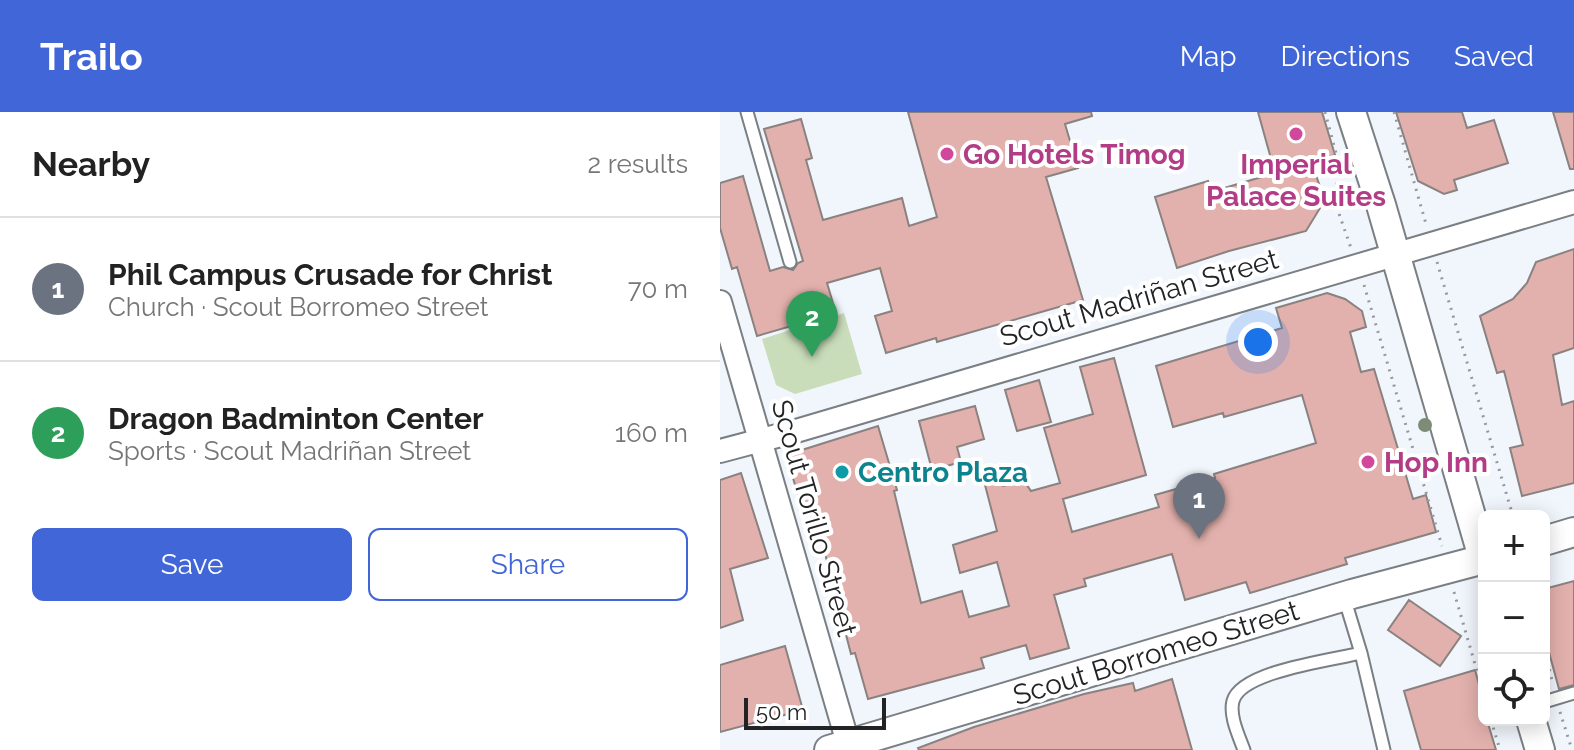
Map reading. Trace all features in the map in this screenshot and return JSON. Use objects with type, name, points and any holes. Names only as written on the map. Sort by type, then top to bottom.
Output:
[{"type":"street","points":[[1351,112],[1478,539]]},
{"type":"street","name":"Scout Madriñan Street","points":[[720,451],[1574,202]]},
{"type":"street","name":"Scout Torillo Street","points":[[720,302],[842,748]]},
{"type":"street","points":[[1550,539],[1574,532]]},
{"type":"street","name":"Scout Borromeo Street","points":[[842,748],[1344,597],[1478,561]]},
{"type":"street","points":[[1533,726],[1540,750]]},
{"type":"lane","points":[[747,112],[790,262]]},
{"type":"lane","points":[[1344,597],[1384,750]]},
{"type":"lane","points":[[1244,750],[1232,713],[1233,700],[1249,683],[1272,673],[1361,653]]},
{"type":"lane","points":[[1550,700],[1574,693]]},
{"type":"path","points":[[1325,112],[1337,157],[1337,208],[1358,265],[1437,524],[1478,675]]},
{"type":"path","points":[[1394,112],[1511,510]]},
{"type":"path","points":[[1493,726],[1500,750]]},
{"type":"green space","points":[[844,313],[862,374],[795,394],[776,385],[762,339]]},
{"type":"building","points":[[908,112],[1091,112],[1092,116],[1065,124],[1078,168],[1046,177],[1083,300],[937,342],[936,338],[886,353],[875,316],[892,311],[880,268],[827,283],[836,313],[757,336],[737,267],[732,269],[720,228],[720,183],[743,176],[770,271],[783,267],[793,270],[803,261],[764,129],[801,119],[812,158],[806,160],[823,220],[902,198],[909,226],[937,217]]},
{"type":"building","points":[[1258,112],[1322,112],[1335,155],[1311,162],[1325,200],[1306,231],[1177,268],[1155,197],[1208,181],[1211,192],[1275,173]]},
{"type":"building","points":[[1396,112],[1462,112],[1467,128],[1494,120],[1508,163],[1454,180],[1457,190],[1444,194],[1418,181]]},
{"type":"building","points":[[1553,112],[1574,112],[1574,169],[1570,169]]},
{"type":"building","points":[[1574,249],[1574,348],[1553,355],[1562,405],[1574,401],[1574,483],[1522,496],[1510,448],[1523,445],[1504,371],[1497,373],[1480,316],[1513,299],[1527,283],[1536,262]]},
{"type":"building","points":[[1327,293],[1345,299],[1362,311],[1366,327],[1350,332],[1361,372],[1374,369],[1413,499],[1426,495],[1436,532],[1345,558],[1347,564],[1250,593],[1246,582],[1185,600],[1172,554],[1084,579],[1086,586],[1054,595],[1069,648],[1030,659],[1026,645],[981,658],[984,668],[868,699],[855,653],[851,654],[815,515],[805,518],[786,455],[878,426],[897,490],[894,491],[921,603],[962,591],[969,617],[1009,606],[997,562],[960,573],[953,545],[997,531],[985,485],[997,482],[1003,486],[1024,481],[1031,491],[1060,483],[1044,428],[1093,414],[1080,367],[1114,358],[1146,475],[1063,499],[1072,532],[1159,507],[1155,495],[1316,443],[1302,395],[1224,417],[1223,413],[1173,427],[1156,366],[1282,328],[1276,308]]},
{"type":"building","points":[[1039,380],[1051,422],[1017,431],[1005,390]]},
{"type":"building","points":[[975,406],[984,439],[957,447],[961,462],[932,470],[919,421]]},
{"type":"building","points":[[741,473],[768,558],[730,569],[743,620],[720,628],[720,480]]},
{"type":"building","points":[[1574,581],[1574,685],[1559,689],[1550,656],[1550,587]]},
{"type":"building","points":[[1409,600],[1461,636],[1440,666],[1388,630]]},
{"type":"building","points":[[785,646],[803,710],[720,732],[720,665]]},
{"type":"building","points":[[1475,670],[1478,681],[1478,726],[1489,726],[1496,750],[1421,750],[1404,691]]},
{"type":"building","points":[[1172,679],[1192,750],[918,748],[974,727],[1084,694],[1133,683],[1135,691]]},
{"type":"place","name":"Imperial Palace Suites","points":[[1296,134]]},
{"type":"place","name":"Go Hotels Timog","points":[[947,154]]},
{"type":"place","name":"Dragon Badminton Center","points":[[812,357]]},
{"type":"place","name":"Hop Inn","points":[[1368,462]]},
{"type":"place","name":"Centro Plaza","points":[[842,472]]},
{"type":"place","name":"Phil Campus Crusade for Christ","points":[[1199,539]]}]
